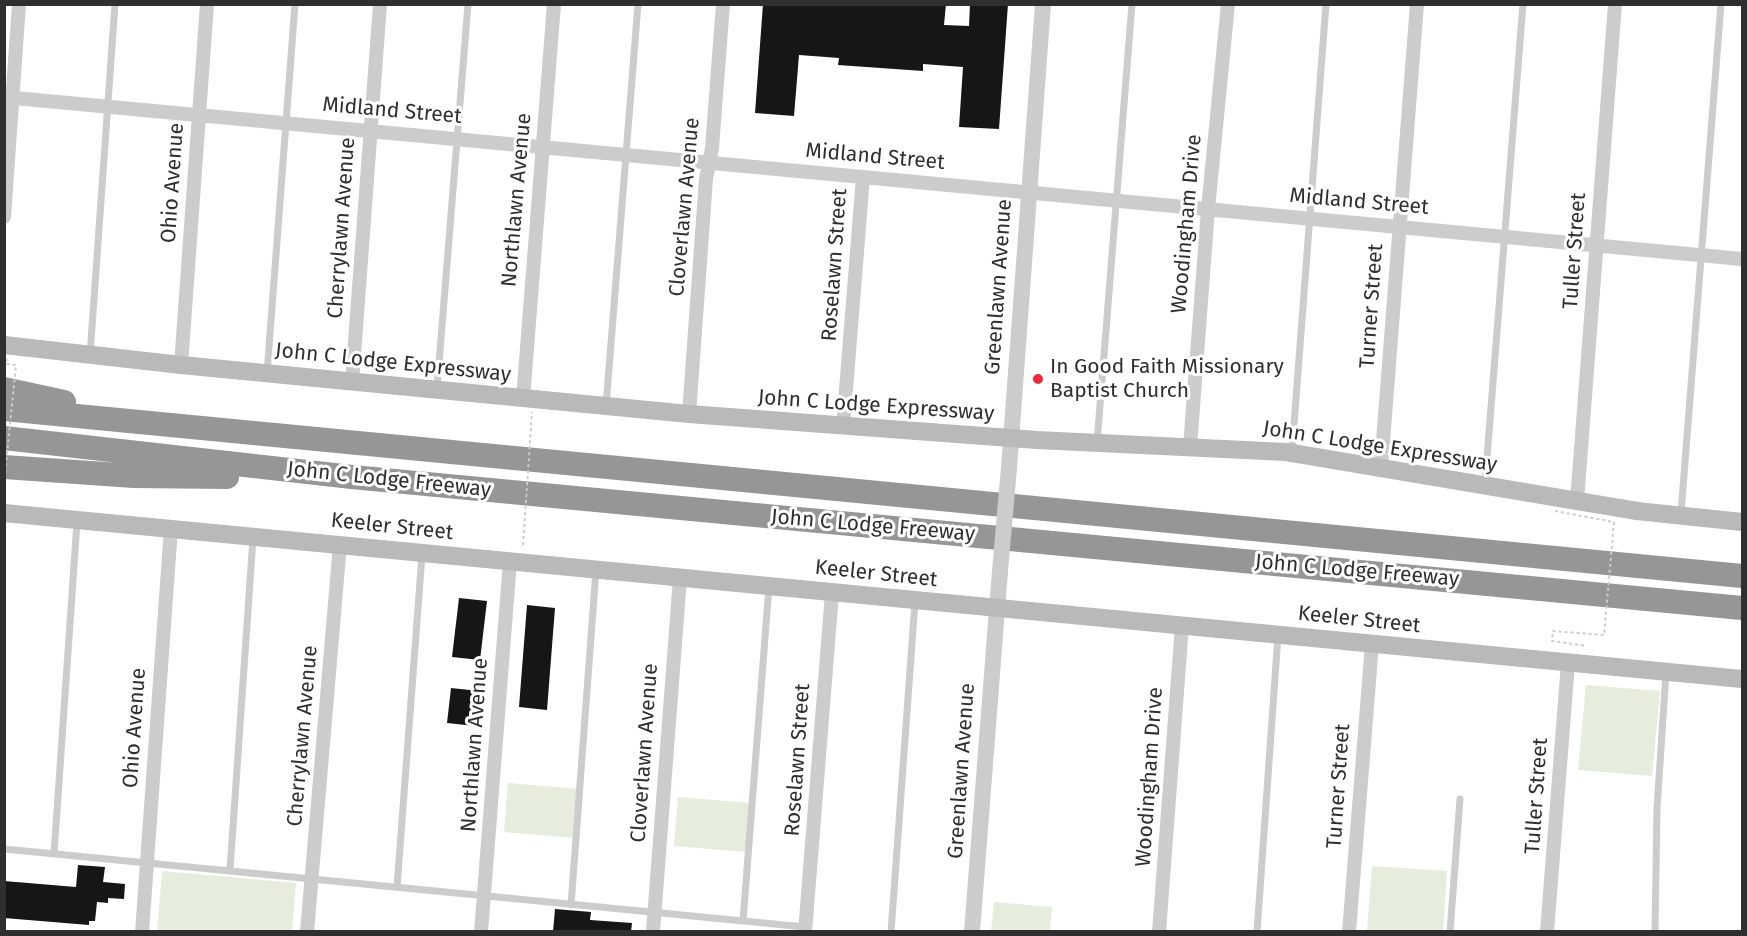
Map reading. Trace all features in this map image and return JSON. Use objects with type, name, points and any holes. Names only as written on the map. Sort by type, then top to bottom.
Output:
[{"type":"highway","points":[[4,389],[154,422]]},
{"type":"highway","name":"John C Lodge Freeway","points":[[4,409],[154,422],[627,471],[1743,576]]},
{"type":"highway","name":"John C Lodge Freeway","points":[[4,438],[352,477],[1742,608]]},
{"type":"highway","points":[[4,467],[134,476],[352,477]]},
{"type":"main road","name":"John C Lodge Expressway","points":[[6,350],[90,355],[437,390],[527,406],[606,406],[843,427],[1292,453],[1681,517],[1743,522]]},
{"type":"main road","name":"Keeler Street","points":[[4,513],[1743,679]]},
{"type":"street","points":[[4,217],[8,97],[19,4]]},
{"type":"street","name":"Ohio Avenue","points":[[181,365],[207,4]]},
{"type":"street","name":"Cherrylawn Avenue","points":[[352,382],[380,4]]},
{"type":"street","name":"Northlawn Avenue","points":[[527,406],[541,147],[554,4]]},
{"type":"street","name":"Cloverlawn Avenue","points":[[689,414],[706,179],[710,162],[723,4]]},
{"type":"street","name":"Greenlawn Avenue","points":[[972,932],[1043,4]]},
{"type":"street","name":"Woodingham Drive","points":[[1190,447],[1208,209],[1228,4]]},
{"type":"street","name":"Turner Street","points":[[1381,467],[1417,4]]},
{"type":"street","name":"Tuller Street","points":[[1577,501],[1615,4]]},
{"type":"street","name":"Midland Street","points":[[8,97],[1743,259]]},
{"type":"street","name":"Roselawn Street","points":[[843,427],[863,177]]},
{"type":"street","name":"Ohio Avenue","points":[[142,932],[171,528]]},
{"type":"street","name":"Cherrylawn Avenue","points":[[307,932],[340,544]]},
{"type":"street","name":"Northlawn Avenue","points":[[482,932],[510,561]]},
{"type":"street","name":"Cloverlawn Avenue","points":[[653,932],[680,578]]},
{"type":"street","name":"Roselawn Street","points":[[805,929],[832,592]]},
{"type":"street","name":"Woodingham Drive","points":[[1159,932],[1182,625]]},
{"type":"street","name":"Turner Street","points":[[1349,932],[1372,644]]},
{"type":"street","name":"Tuller Street","points":[[1547,932],[1568,663]]},
{"type":"lane","points":[[90,355],[115,4]]},
{"type":"lane","points":[[267,374],[284,123],[295,4]]},
{"type":"lane","points":[[437,390],[468,4]]},
{"type":"lane","points":[[606,406],[638,4]]},
{"type":"lane","points":[[1097,443],[1132,4]]},
{"type":"lane","points":[[1292,453],[1326,4]]},
{"type":"lane","points":[[1484,485],[1506,237],[1523,4]]},
{"type":"lane","points":[[1681,517],[1699,255],[1721,4]]},
{"type":"lane","points":[[54,854],[77,519]]},
{"type":"lane","points":[[230,870],[253,536]]},
{"type":"lane","points":[[397,887],[422,553]]},
{"type":"lane","points":[[571,905],[596,570]]},
{"type":"lane","points":[[743,921],[769,586]]},
{"type":"lane","points":[[891,932],[915,601]]},
{"type":"lane","points":[[1257,932],[1278,635]]},
{"type":"lane","points":[[1655,932],[1657,808],[1666,672]]},
{"type":"lane","points":[[1450,932],[1460,799]]},
{"type":"lane","points":[[4,849],[805,929]]},
{"type":"path","points":[[4,484],[16,365],[6,364],[6,350]]},
{"type":"path","points":[[523,545],[527,406]]},
{"type":"path","points":[[1555,511],[1614,522],[1604,635],[1553,631],[1552,641],[1587,646]]},
{"type":"green space","points":[[1586,685],[1660,691],[1652,776],[1578,770]]},
{"type":"green space","points":[[508,783],[580,789],[576,838],[504,832]]},
{"type":"green space","points":[[678,797],[750,803],[746,852],[674,846]]},
{"type":"green space","points":[[1372,866],[1447,871],[1443,931],[1367,931]]},
{"type":"green space","points":[[162,871],[296,883],[292,931],[157,931]]},
{"type":"green space","points":[[994,902],[1052,907],[1050,931],[991,931]]},
{"type":"building","points":[[763,4],[946,4],[944,25],[969,26],[970,4],[1008,4],[999,129],[959,127],[963,67],[923,64],[923,71],[838,65],[839,58],[799,55],[794,116],[755,113]]},
{"type":"building","points":[[459,598],[487,601],[480,660],[452,657]]},
{"type":"building","points":[[527,605],[555,608],[547,710],[519,707]]},
{"type":"building","points":[[451,688],[479,691],[475,726],[447,723]]},
{"type":"building","points":[[78,865],[105,867],[103,882],[125,884],[124,899],[108,898],[108,903],[97,902],[95,921],[89,921],[89,925],[4,918],[4,881],[76,887]]},
{"type":"building","points":[[555,909],[591,912],[590,920],[632,923],[631,932],[553,932]]},
{"type":"place","name":"In Good Faith Missionary Baptist Church","points":[[1038,379]]}]
